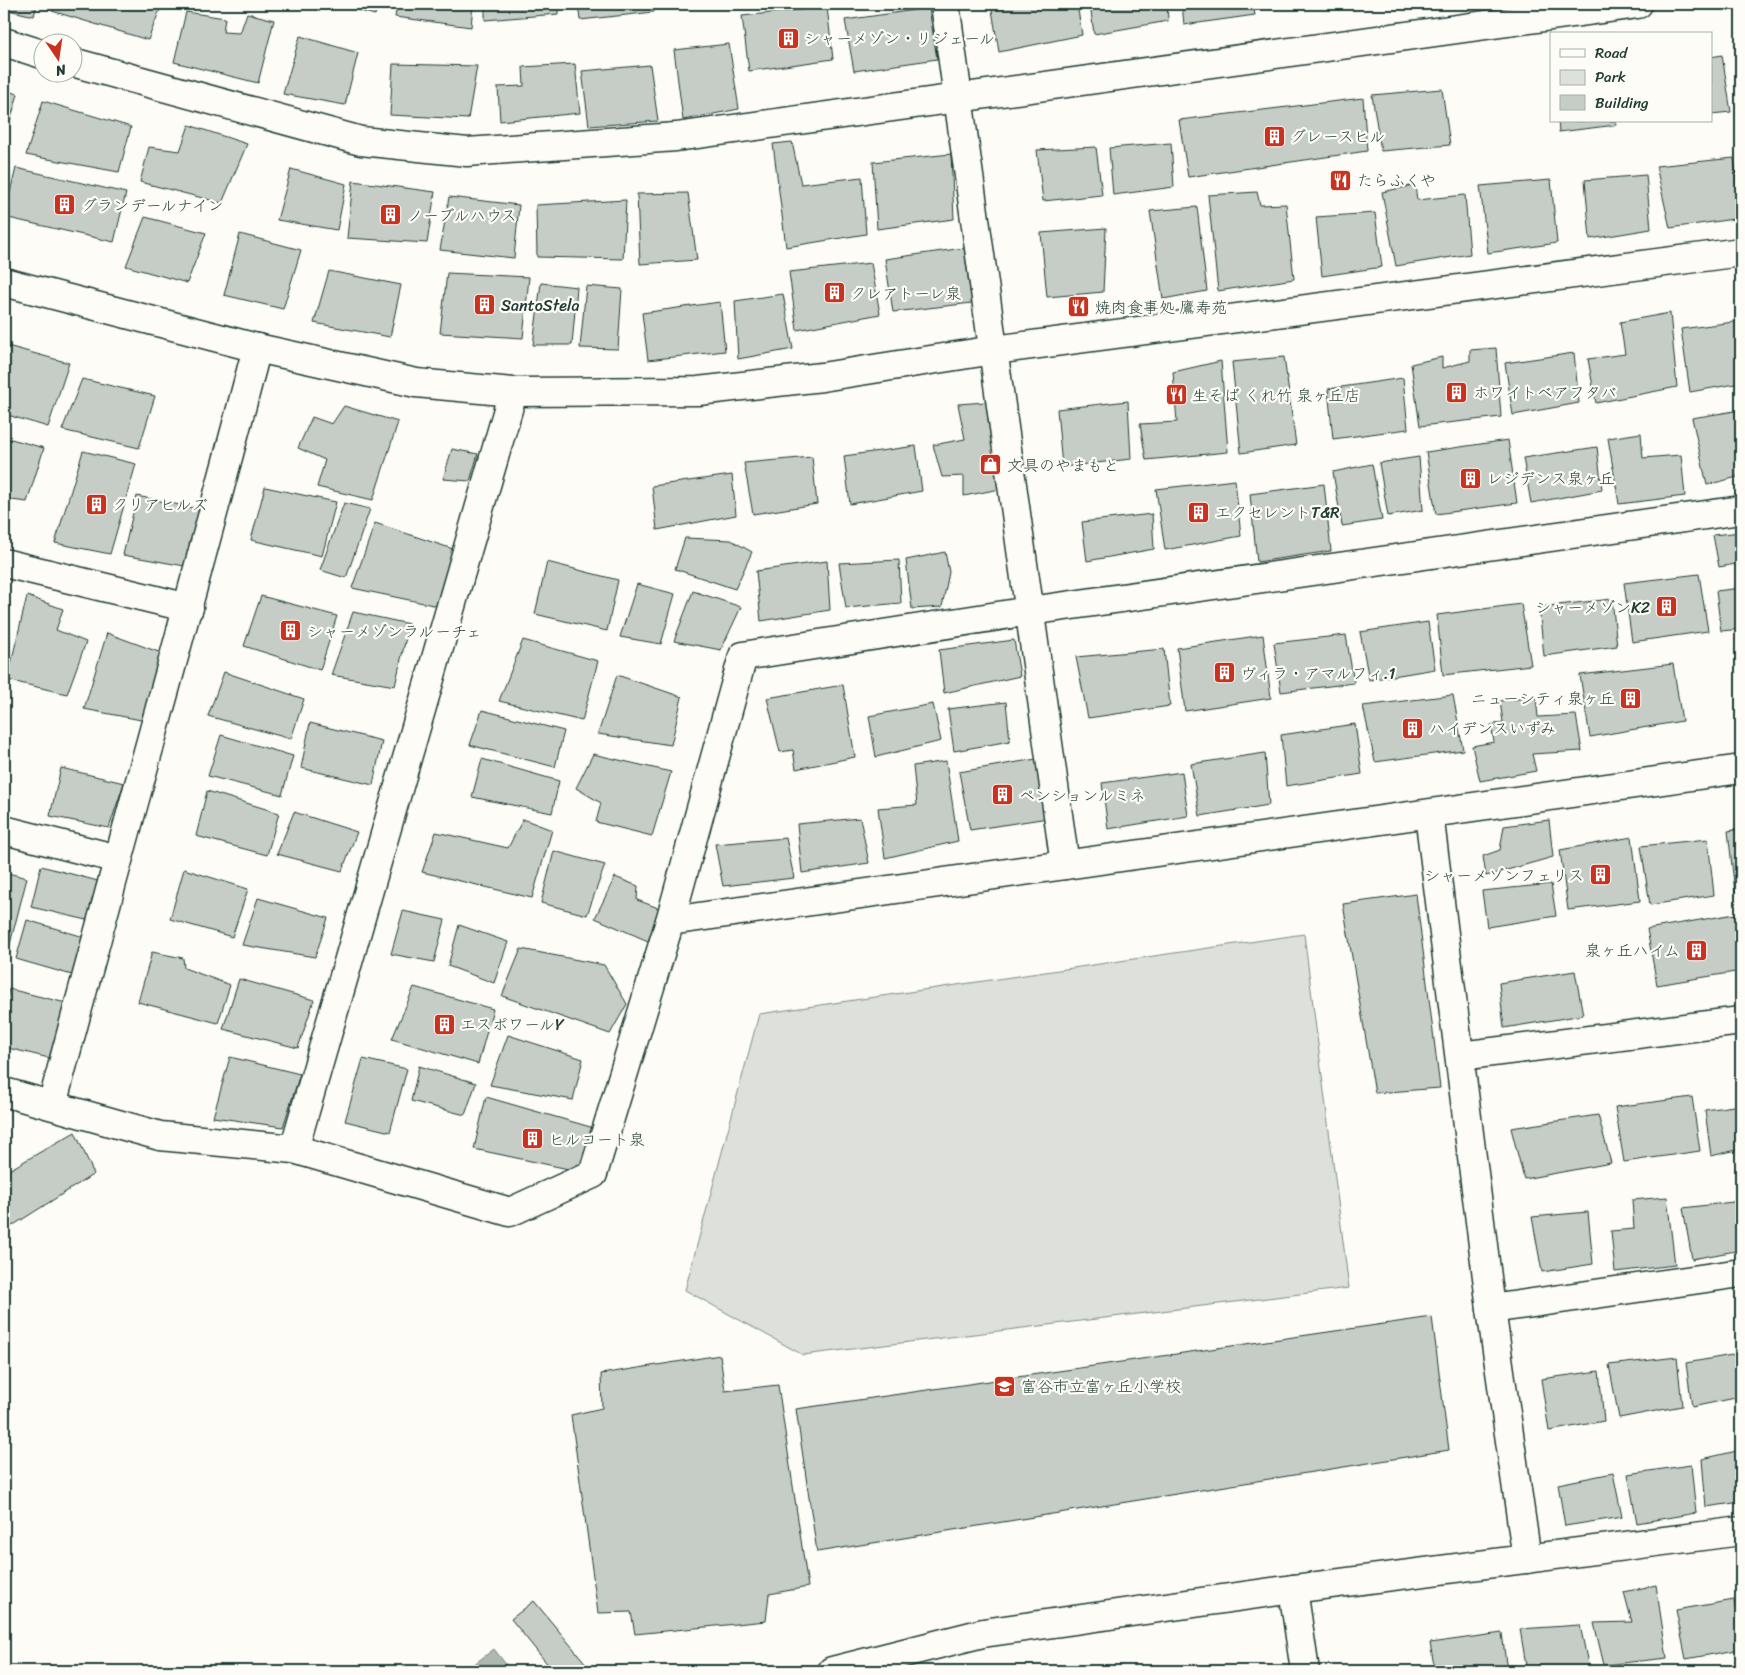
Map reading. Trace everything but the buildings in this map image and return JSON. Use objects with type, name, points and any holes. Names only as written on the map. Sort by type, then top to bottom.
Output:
[{"type":"street","points":[[945,4],[1065,865]]},
{"type":"street","points":[[82,65],[361,140],[467,152],[676,137],[1638,4]]},
{"type":"street","points":[[4,42],[32,51]]},
{"type":"street","points":[[4,282],[257,348],[416,383],[513,392],[698,391],[822,377],[994,350],[1741,252]]},
{"type":"street","points":[[52,1105],[118,859],[189,608],[257,348]]},
{"type":"street","points":[[294,1149],[513,392]]},
{"type":"street","points":[[4,1092],[160,1136],[294,1149],[510,1212],[593,1174],[670,921],[743,656],[1030,611],[1741,510]]},
{"type":"street","points":[[4,563],[189,608]]},
{"type":"street","points":[[670,921],[1741,769]]},
{"type":"street","points":[[1429,814],[1491,1309],[1527,1559]]},
{"type":"street","points":[[4,830],[118,859]]},
{"type":"street","points":[[1460,1056],[1741,1021]]},
{"type":"street","points":[[1491,1309],[1741,1273]]},
{"type":"street","points":[[832,1671],[983,1633],[1293,1589],[1741,1531]]},
{"type":"street","points":[[1293,1589],[1305,1671]]},
{"type":"green space","points":[[1304,934],[1349,1288],[803,1355],[685,1290],[759,1014]]},
{"type":"shaded area","points":[[494,1649],[511,1671],[465,1671]]},
{"type":"place","name":"シャーメゾン・リジェール","points":[[788,38]]},
{"type":"place","name":"グレースヒル","points":[[1274,136]]},
{"type":"place","name":"たらふくや","points":[[1341,180]]},
{"type":"place","name":"グランデールナイン","points":[[65,205]]},
{"type":"place","name":"ノーブルハウス","points":[[391,215]]},
{"type":"place","name":"クレアトーレ泉","points":[[834,293]]},
{"type":"place","name":"SantoStela","points":[[485,305]]},
{"type":"place","name":"焼肉食事処 鷹寿苑","points":[[1079,307]]},
{"type":"place","name":"ホワイトベアフタバ","points":[[1457,392]]},
{"type":"place","name":"生そば くれ竹 泉ヶ丘店","points":[[1176,395]]},
{"type":"place","name":"文具のやまもと","points":[[991,465]]},
{"type":"place","name":"レジデンス泉ヶ丘","points":[[1471,478]]},
{"type":"place","name":"クリアヒルズ","points":[[96,504]]},
{"type":"place","name":"エクセレントT&R","points":[[1199,512]]},
{"type":"place","name":"シャーメゾンK2","points":[[1666,607]]},
{"type":"place","name":"シャーメゾンラルーチェ","points":[[291,631]]},
{"type":"place","name":"ヴィラ・アマルフィ.1","points":[[1224,673]]},
{"type":"place","name":"ニューシティ泉ヶ丘","points":[[1631,698]]},
{"type":"place","name":"ハイデンスいずみ","points":[[1413,728]]},
{"type":"place","name":"ペンションルミネ","points":[[1003,795]]},
{"type":"place","name":"シャーメゾンフェリス","points":[[1600,875]]},
{"type":"place","name":"泉ヶ丘ハイム","points":[[1696,950]]},
{"type":"place","name":"エスポワールY","points":[[444,1024]]},
{"type":"place","name":"ヒルコート泉","points":[[533,1139]]},
{"type":"place","name":"富谷市立富ヶ丘小学校","points":[[1005,1386]]}]
